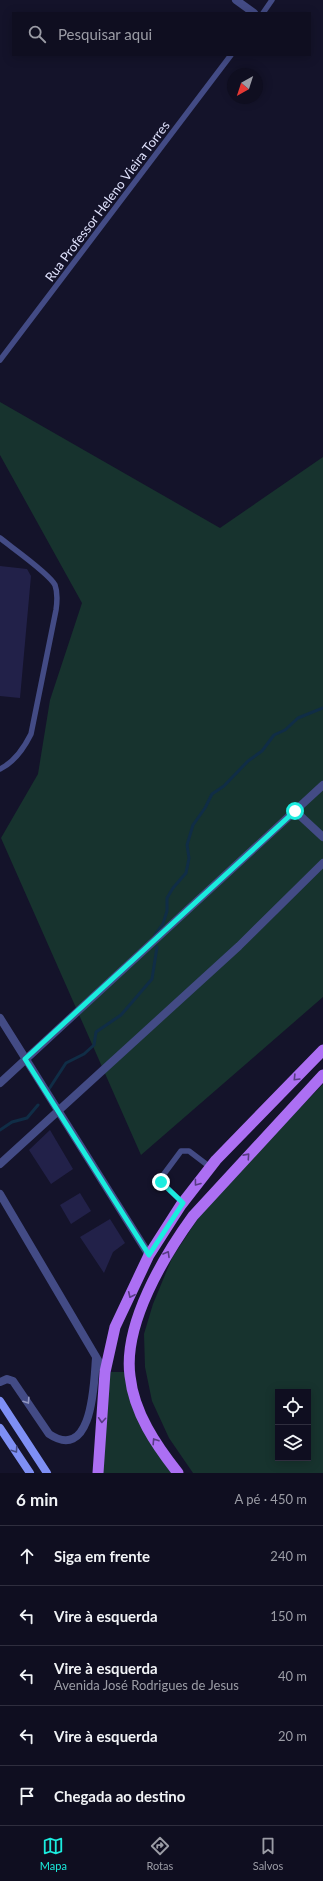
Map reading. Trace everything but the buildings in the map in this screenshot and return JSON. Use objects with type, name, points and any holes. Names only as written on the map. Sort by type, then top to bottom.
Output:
[{"type":"main road","points":[[98,1473],[105,1372],[116,1327],[149,1255],[183,1203],[210,1167],[323,1050]]},
{"type":"main road","points":[[178,1473],[145,1425],[130,1377],[132,1339],[137,1320],[160,1266],[175,1241],[193,1216],[323,1075]]},
{"type":"main road","points":[[0,1401],[47,1473]]},
{"type":"main road","points":[[0,1428],[30,1473]]},
{"type":"street","points":[[236,0],[253,12]]},
{"type":"street","points":[[0,1083],[323,785]]},
{"type":"street","points":[[295,811],[323,837]]},
{"type":"street","points":[[0,1164],[239,946],[323,863]]},
{"type":"street","points":[[0,1018],[149,1255]]},
{"type":"street","points":[[0,1194],[105,1372]]},
{"type":"street","points":[[0,1382],[7,1379],[13,1381],[49,1434],[57,1439],[67,1440],[76,1435],[83,1428],[89,1417],[93,1396],[96,1358]]},
{"type":"lane","points":[[264,12],[272,0]]},
{"type":"lane","name":"Rua Professor Heleno Vieira Torres","points":[[0,360],[230,56]]},
{"type":"lane","points":[[0,538],[41,571],[55,585],[57,597],[56,610],[31,734],[25,747],[7,766],[0,769]]},
{"type":"lane","points":[[183,1203],[161,1182],[161,1178],[181,1151],[189,1151],[210,1167]]},
{"type":"green space","points":[[0,402],[220,528],[323,457],[323,997],[141,1155],[1,838],[38,774],[50,700],[82,603],[0,455]]},
{"type":"green space","points":[[323,1084],[323,1473],[193,1473],[169,1438],[152,1401],[145,1367],[144,1334],[153,1304],[172,1258],[199,1217],[243,1167]]},
{"type":"green space","points":[[105,1372],[130,1372],[135,1395],[178,1473],[97,1473]]},
{"type":"waterway","points":[[155,935],[163,924],[167,911],[167,898],[173,888],[186,873],[189,858],[187,845],[193,825],[205,808],[212,794],[224,786],[248,761],[262,751],[274,735],[285,730],[298,718],[323,708]]},
{"type":"waterway","points":[[49,1089],[66,1063],[84,1054],[94,1045],[96,1032],[121,1015],[152,979],[157,947]]},
{"type":"waterway","points":[[0,1130],[12,1122],[27,1118],[38,1105]]},
{"type":"route","points":[[161,1182],[163,1186],[183,1203],[149,1255],[25,1059],[295,811]]}]
